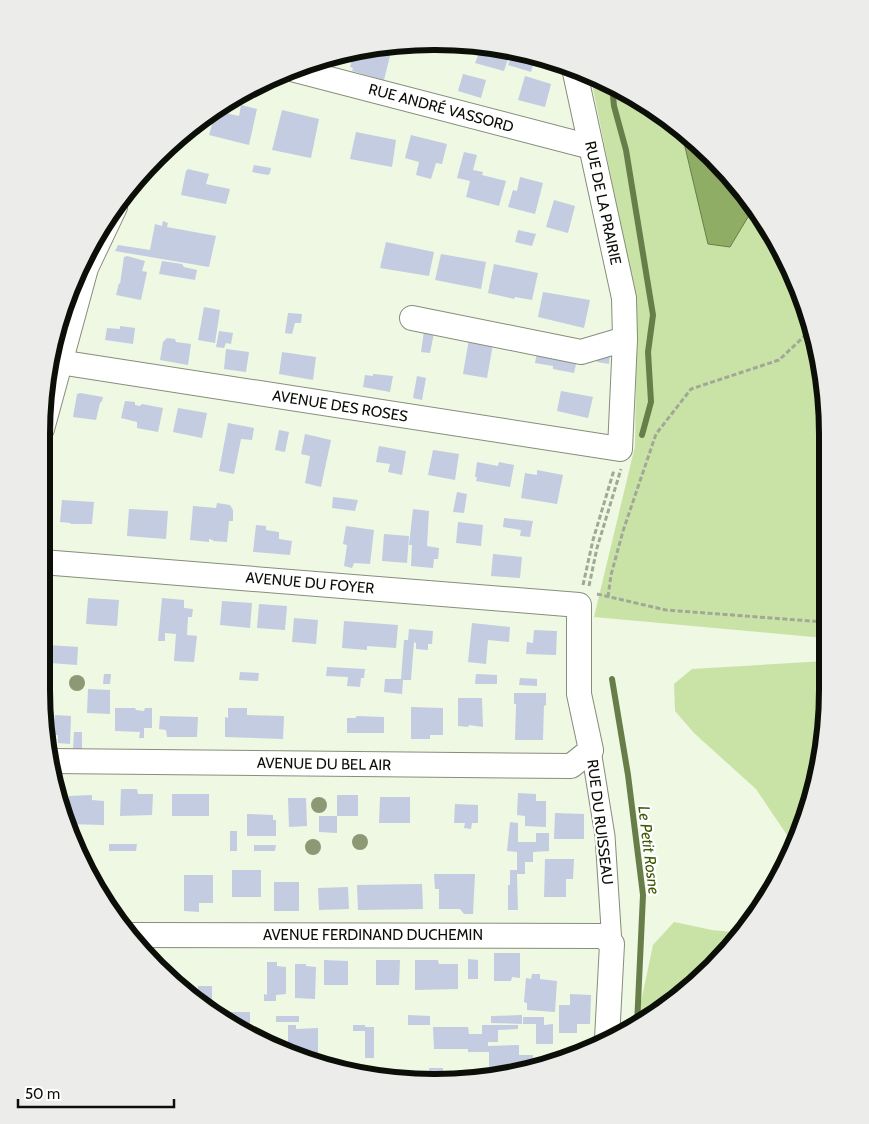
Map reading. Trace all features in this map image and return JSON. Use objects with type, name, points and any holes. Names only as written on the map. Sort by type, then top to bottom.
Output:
[{"type":"street","name":"RUE ANDRÉ VASSORD","points":[[304,72],[591,147]]},
{"type":"street","name":"RUE DE LA PRAIRIE","points":[[576,77],[624,298],[625,339],[620,449]]},
{"type":"street","points":[[53,390],[83,278]]},
{"type":"street","points":[[412,318],[581,352],[625,339]]},
{"type":"street","name":"AVENUE DES ROSES","points":[[60,362],[620,449]]},
{"type":"street","name":"AVENUE DU FOYER","points":[[50,563],[580,598]]},
{"type":"street","name":"RUE DU RUISSEAU","points":[[580,598],[579,694],[591,750],[604,836],[612,944],[608,1032]]},
{"type":"street","name":"AVENUE DU BEL AIR","points":[[56,761],[571,766],[591,750]]},
{"type":"street","name":"AVENUE FERDINAND DUCHEMIN","points":[[138,935],[603,936],[612,944]]},
{"type":"path","points":[[608,597],[611,575],[622,531],[656,434],[691,389],[779,360],[806,335]]},
{"type":"path","points":[[620,449],[593,540],[580,598],[608,597],[666,610],[819,622]]},
{"type":"shaded area","points":[[592,84],[627,102],[669,129],[724,181],[754,221],[790,287],[806,335],[816,384],[819,434],[819,638],[594,617],[635,446],[637,306]]},
{"type":"shaded area","points":[[684,141],[724,181],[750,214],[730,247],[708,244]]},
{"type":"shaded area","points":[[819,661],[818,715],[812,765],[799,813],[789,838],[756,789],[694,733],[675,711],[674,684],[692,669]]},
{"type":"shaded area","points":[[674,922],[733,932],[688,979],[669,995],[638,1015],[653,945]]},
{"type":"building","points":[[391,52],[384,80],[352,71],[353,68],[350,67],[352,59]]},
{"type":"building","points":[[479,53],[508,59],[504,71],[475,63]]},
{"type":"building","points":[[511,57],[534,63],[531,72],[508,65]]},
{"type":"building","points":[[463,74],[486,80],[481,98],[458,91]]},
{"type":"building","points":[[525,76],[551,84],[545,107],[518,100]]},
{"type":"building","points":[[241,105],[257,109],[249,145],[209,135],[213,120],[221,115],[224,113],[239,116]]},
{"type":"building","points":[[282,110],[319,119],[311,158],[272,150]]},
{"type":"building","points":[[356,132],[396,140],[392,167],[350,159]]},
{"type":"building","points":[[411,135],[447,144],[442,164],[436,163],[431,179],[416,175],[419,162],[405,158]]},
{"type":"building","points":[[464,152],[477,155],[473,170],[483,172],[482,175],[506,181],[499,206],[466,197],[470,181],[457,178]]},
{"type":"building","points":[[254,165],[271,168],[270,173],[268,175],[252,172]]},
{"type":"building","points":[[188,169],[209,174],[206,184],[230,189],[226,204],[181,195]]},
{"type":"building","points":[[520,177],[543,183],[535,214],[508,207],[513,190],[517,191]]},
{"type":"building","points":[[554,200],[575,206],[568,233],[546,227]]},
{"type":"building","points":[[163,221],[168,223],[167,227],[216,236],[209,267],[115,251],[118,245],[150,250],[155,224],[162,226]]},
{"type":"building","points":[[518,230],[536,234],[532,246],[515,242]]},
{"type":"building","points":[[386,242],[434,252],[429,276],[380,268]]},
{"type":"building","points":[[441,254],[486,262],[481,289],[435,280]]},
{"type":"building","points":[[127,256],[145,261],[142,271],[147,272],[141,300],[116,295],[120,284],[124,257]]},
{"type":"building","points":[[162,261],[182,264],[184,267],[197,270],[195,280],[159,274]]},
{"type":"building","points":[[494,264],[538,273],[532,300],[515,297],[514,299],[488,293]]},
{"type":"building","points":[[543,292],[590,300],[584,328],[538,317]]},
{"type":"building","points":[[204,307],[220,310],[215,343],[198,340]]},
{"type":"building","points":[[288,313],[302,314],[301,323],[295,323],[292,334],[285,333]]},
{"type":"building","points":[[120,326],[135,328],[133,344],[105,340],[107,328],[120,329]]},
{"type":"building","points":[[219,331],[233,333],[231,344],[226,343],[224,348],[216,347]]},
{"type":"building","points":[[424,331],[434,333],[430,353],[421,352]]},
{"type":"building","points":[[167,338],[175,339],[176,342],[191,344],[188,365],[160,360],[163,342]]},
{"type":"building","points":[[469,339],[493,344],[487,378],[463,374]]},
{"type":"building","points":[[226,349],[249,352],[246,372],[224,369]]},
{"type":"building","points":[[282,352],[316,357],[313,380],[279,374]]},
{"type":"building","points":[[537,352],[577,360],[574,373],[553,369],[553,366],[535,363]]},
{"type":"building","points":[[598,353],[610,355],[609,364],[597,362]]},
{"type":"building","points":[[373,374],[393,376],[390,392],[363,387],[365,375],[373,376]]},
{"type":"building","points":[[417,376],[426,378],[422,400],[413,398]]},
{"type":"building","points":[[561,391],[593,397],[588,418],[557,411]]},
{"type":"building","points":[[77,394],[103,397],[96,420],[73,417]]},
{"type":"building","points":[[125,401],[135,402],[135,405],[140,406],[142,404],[163,408],[158,432],[137,428],[137,422],[121,418]]},
{"type":"building","points":[[178,408],[207,413],[202,438],[173,432]]},
{"type":"building","points":[[228,423],[254,428],[252,440],[241,439],[234,474],[219,471]]},
{"type":"building","points":[[279,430],[289,432],[285,452],[275,450]]},
{"type":"building","points":[[305,434],[331,440],[321,487],[305,483],[310,456],[301,454]]},
{"type":"building","points":[[379,446],[406,451],[402,475],[388,472],[390,464],[376,462]]},
{"type":"building","points":[[433,450],[459,454],[455,480],[428,475]]},
{"type":"building","points":[[477,462],[498,466],[499,462],[514,465],[510,487],[476,481]]},
{"type":"building","points":[[537,470],[563,475],[557,504],[521,498],[525,473],[537,475]]},
{"type":"building","points":[[457,492],[467,494],[464,513],[453,512]]},
{"type":"building","points":[[333,497],[358,500],[355,511],[332,508]]},
{"type":"building","points":[[62,500],[94,502],[92,524],[60,522]]},
{"type":"building","points":[[217,503],[230,505],[233,510],[233,521],[229,521],[227,542],[209,539],[209,542],[190,540],[193,506],[216,508]]},
{"type":"building","points":[[129,509],[168,511],[166,539],[127,536]]},
{"type":"building","points":[[413,509],[429,511],[427,546],[439,548],[438,559],[434,559],[433,568],[411,566],[412,545],[409,545]]},
{"type":"building","points":[[504,518],[533,521],[530,537],[520,536],[521,530],[503,527]]},
{"type":"building","points":[[458,522],[483,525],[481,546],[456,543]]},
{"type":"building","points":[[256,525],[266,526],[266,530],[279,532],[279,539],[292,541],[290,555],[253,552]]},
{"type":"building","points":[[346,526],[374,530],[370,564],[354,563],[352,568],[344,566],[347,545],[343,544]]},
{"type":"building","points":[[384,534],[409,536],[407,563],[382,561]]},
{"type":"building","points":[[493,554],[522,557],[520,578],[491,576]]},
{"type":"building","points":[[88,598],[119,600],[117,626],[86,624]]},
{"type":"building","points":[[162,598],[184,600],[184,608],[193,609],[192,617],[188,617],[187,635],[197,636],[194,662],[174,661],[176,634],[165,633],[165,641],[158,641]]},
{"type":"building","points":[[222,601],[252,603],[250,628],[220,625]]},
{"type":"building","points":[[259,604],[287,606],[285,630],[257,628]]},
{"type":"building","points":[[294,618],[318,620],[316,644],[292,642]]},
{"type":"building","points":[[344,621],[398,625],[396,648],[367,646],[367,650],[342,648]]},
{"type":"building","points":[[472,623],[510,627],[509,642],[488,640],[486,664],[468,662]]},
{"type":"building","points":[[409,629],[433,631],[432,644],[428,644],[428,650],[416,649],[416,643],[414,642],[411,680],[403,680],[402,694],[384,692],[385,679],[401,679],[404,640],[408,640]]},
{"type":"building","points":[[534,630],[557,631],[556,655],[526,654],[527,642],[533,643]]},
{"type":"building","points":[[50,645],[78,647],[77,665],[50,663]]},
{"type":"building","points":[[327,667],[365,669],[364,678],[361,678],[360,687],[347,686],[348,677],[326,676]]},
{"type":"building","points":[[240,672],[259,673],[258,681],[239,680]]},
{"type":"building","points":[[104,674],[111,674],[110,684],[103,684]]},
{"type":"building","points":[[476,674],[497,675],[497,684],[475,684]]},
{"type":"building","points":[[520,678],[537,679],[537,686],[519,685]]},
{"type":"building","points":[[88,689],[110,690],[110,714],[87,713]]},
{"type":"building","points":[[514,693],[546,693],[543,740],[515,740],[516,704],[514,704]]},
{"type":"building","points":[[458,698],[482,698],[483,727],[458,726]]},
{"type":"building","points":[[411,707],[443,708],[443,735],[430,735],[430,739],[411,739]]},
{"type":"building","points":[[115,708],[135,708],[136,710],[144,711],[145,708],[152,708],[152,728],[144,728],[144,738],[139,738],[140,732],[115,731]]},
{"type":"building","points":[[228,708],[247,708],[247,715],[284,716],[283,739],[225,737],[225,717],[228,718]]},
{"type":"building","points":[[55,715],[71,716],[70,744],[58,743],[58,735],[54,735]]},
{"type":"building","points":[[160,716],[198,717],[197,737],[167,737],[166,730],[159,729]]},
{"type":"building","points":[[357,716],[384,717],[384,733],[347,733],[347,718],[355,718]]},
{"type":"building","points":[[74,732],[82,732],[82,749],[73,749]]},
{"type":"building","points":[[121,789],[137,789],[138,794],[153,794],[152,815],[120,816]]},
{"type":"building","points":[[518,793],[536,794],[536,801],[546,801],[546,827],[525,826],[525,816],[517,815]]},
{"type":"building","points":[[172,794],[209,794],[209,816],[172,816]]},
{"type":"building","points":[[92,795],[92,800],[104,801],[104,825],[74,824],[69,808],[69,796]]},
{"type":"building","points":[[337,795],[358,795],[358,816],[337,816]]},
{"type":"building","points":[[380,797],[410,797],[410,823],[379,823]]},
{"type":"building","points":[[288,798],[306,798],[307,826],[289,827]]},
{"type":"building","points":[[455,804],[478,805],[478,823],[472,823],[471,829],[464,828],[465,823],[454,823]]},
{"type":"building","points":[[555,813],[584,814],[584,839],[554,839]]},
{"type":"building","points":[[247,814],[273,815],[273,820],[276,820],[276,836],[247,836]]},
{"type":"building","points":[[319,816],[337,816],[337,833],[319,832]]},
{"type":"building","points":[[510,822],[518,823],[518,842],[536,842],[536,833],[549,833],[549,851],[533,852],[533,862],[525,862],[525,874],[517,874],[518,910],[508,910],[510,870],[517,870],[517,852],[507,851]]},
{"type":"building","points":[[230,831],[237,831],[237,851],[230,851]]},
{"type":"building","points":[[109,844],[137,844],[136,851],[109,851]]},
{"type":"building","points":[[254,845],[276,845],[275,851],[254,851]]},
{"type":"building","points":[[545,859],[574,859],[573,879],[566,879],[566,897],[544,897]]},
{"type":"building","points":[[232,870],[261,870],[261,897],[232,897]]},
{"type":"building","points":[[434,874],[475,874],[473,914],[464,914],[460,909],[439,909],[439,889],[435,889]]},
{"type":"building","points":[[184,875],[213,875],[213,903],[199,903],[199,912],[184,911]]},
{"type":"building","points":[[274,882],[299,882],[299,911],[274,911]]},
{"type":"building","points":[[422,884],[423,909],[358,910],[357,885]]},
{"type":"building","points":[[348,887],[349,909],[319,910],[318,888]]},
{"type":"building","points":[[494,953],[520,953],[520,978],[512,977],[511,981],[494,981]]},
{"type":"building","points":[[468,959],[478,960],[478,979],[468,979]]},
{"type":"building","points":[[324,960],[348,961],[348,985],[324,985]]},
{"type":"building","points":[[376,960],[400,960],[399,985],[376,985]]},
{"type":"building","points":[[415,960],[438,960],[439,964],[458,964],[458,989],[415,990]]},
{"type":"building","points":[[267,962],[277,962],[277,966],[286,967],[286,994],[276,995],[276,1001],[264,1001],[264,994],[267,995]]},
{"type":"building","points":[[295,964],[306,964],[306,966],[316,967],[315,999],[295,998]]},
{"type":"building","points":[[532,974],[540,974],[540,979],[557,981],[555,1012],[527,1010],[527,1003],[524,1002],[526,978],[531,979]]},
{"type":"building","points":[[198,986],[212,986],[212,1002],[211,1002],[198,993]]},
{"type":"building","points":[[570,994],[591,995],[590,1024],[577,1024],[577,1033],[559,1033],[559,1005],[570,1005]]},
{"type":"building","points":[[226,1012],[250,1012],[250,1023],[244,1023]]},
{"type":"building","points":[[408,1015],[430,1016],[430,1025],[408,1025]]},
{"type":"building","points":[[522,1015],[522,1024],[491,1023],[491,1016]]},
{"type":"building","points":[[276,1016],[299,1016],[299,1022],[276,1022]]},
{"type":"building","points":[[523,1017],[544,1017],[544,1025],[553,1024],[553,1044],[536,1044],[536,1024],[523,1024]]},
{"type":"building","points":[[288,1025],[296,1025],[296,1029],[318,1028],[318,1055],[288,1045]]},
{"type":"building","points":[[353,1025],[374,1027],[374,1058],[365,1058],[365,1031],[353,1031]]},
{"type":"building","points":[[482,1025],[518,1025],[518,1029],[498,1030],[498,1042],[488,1042],[488,1046],[519,1045],[519,1055],[533,1055],[533,1061],[489,1070],[489,1052],[468,1052],[468,1049],[434,1049],[433,1027],[468,1027],[469,1034],[482,1034]]},
{"type":"building","points":[[429,1068],[443,1068],[443,1074],[430,1074]]},
{"type":"waterway","points":[[613,94],[614,106],[626,150],[653,315],[648,352],[651,402],[642,435]]},
{"type":"waterway","name":"Le Petit Rosne","points":[[612,679],[628,775],[643,895],[637,1016]]}]
